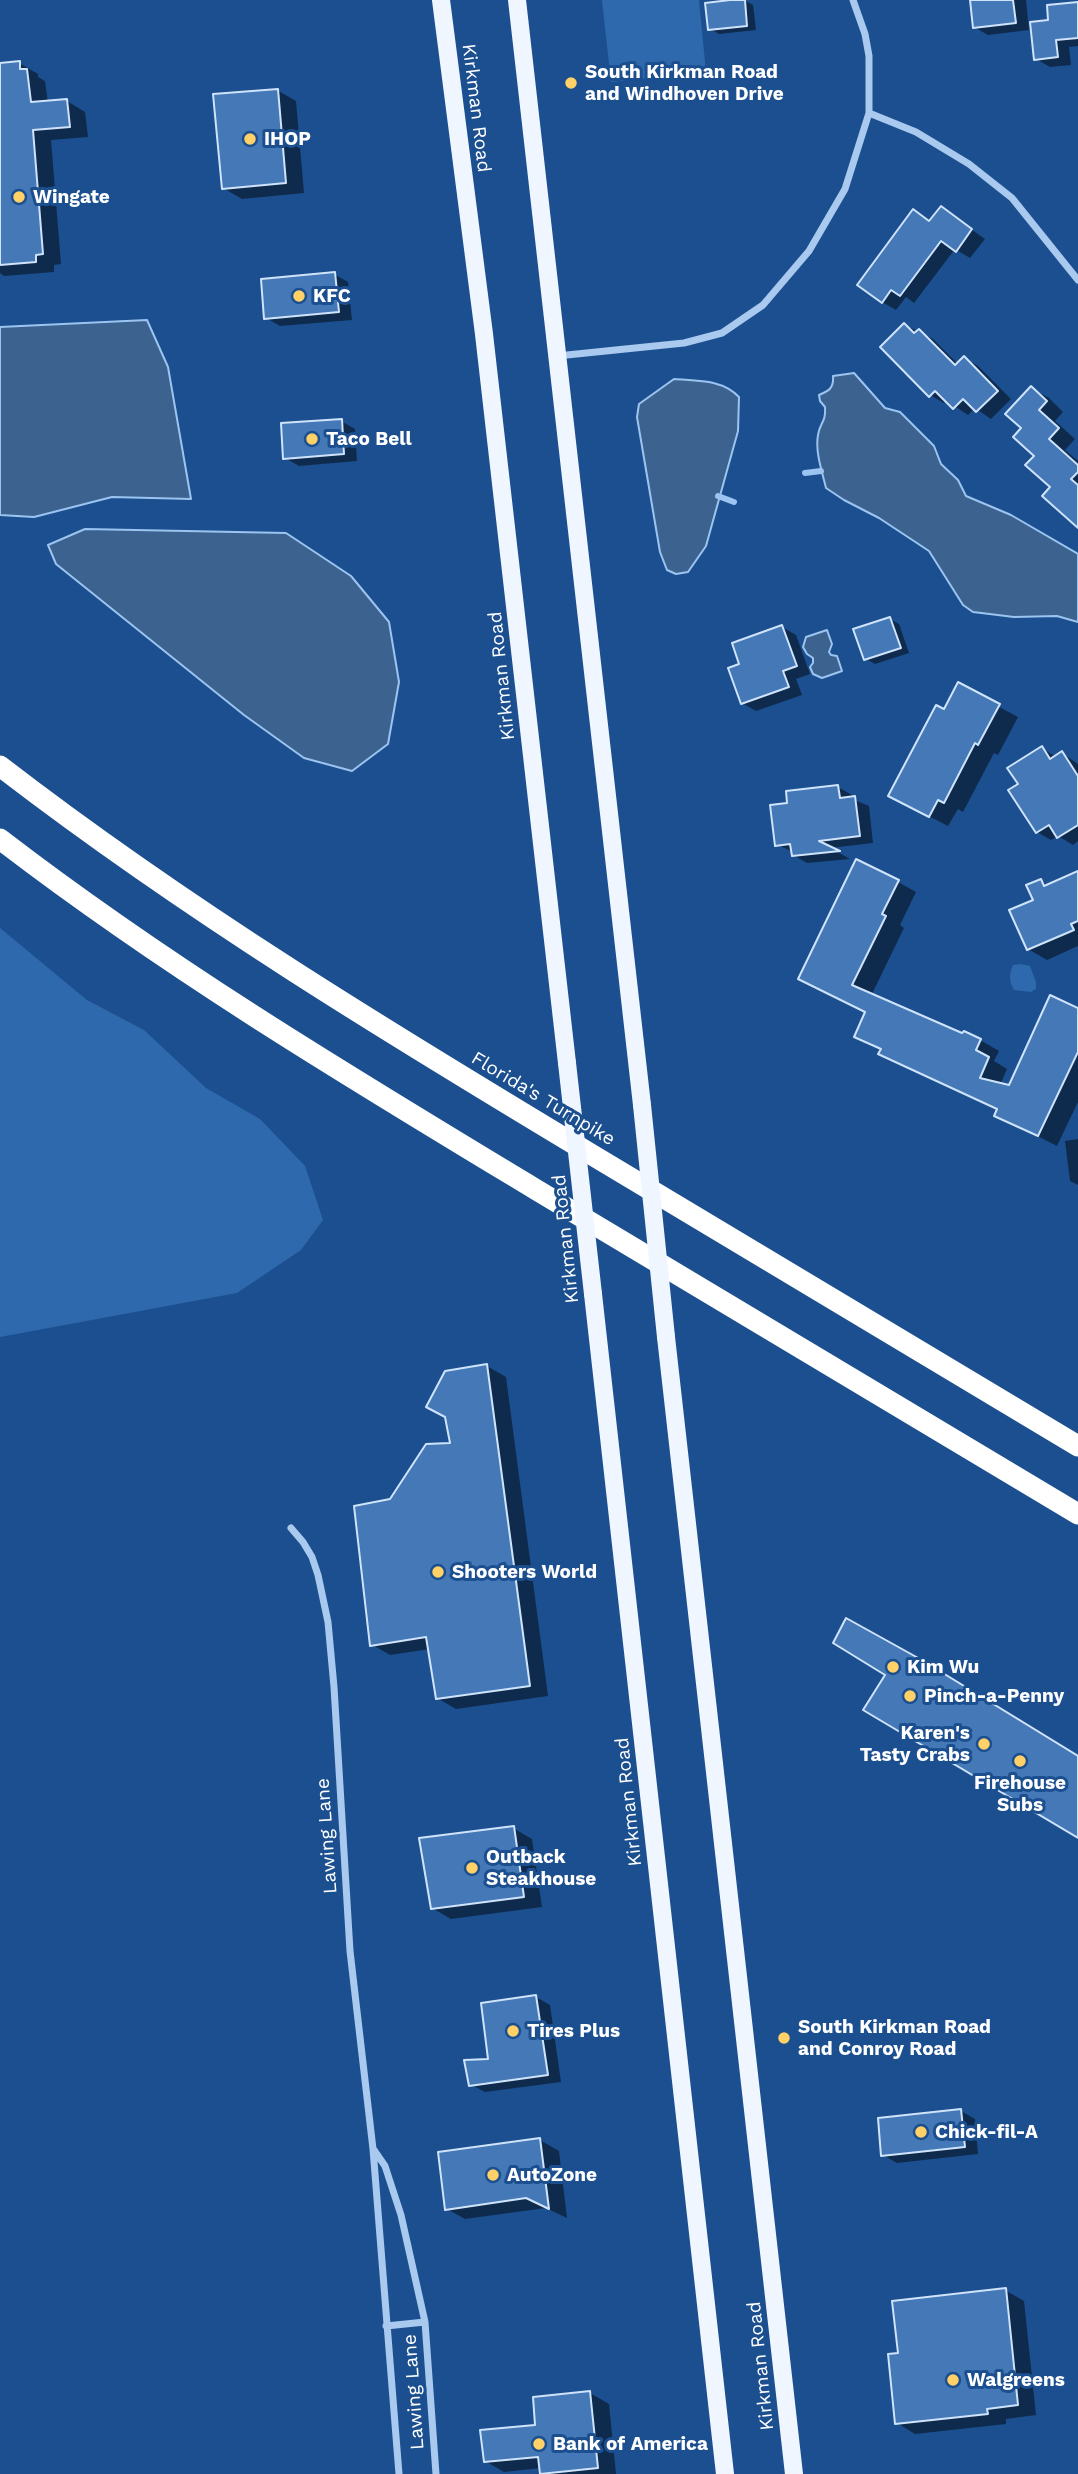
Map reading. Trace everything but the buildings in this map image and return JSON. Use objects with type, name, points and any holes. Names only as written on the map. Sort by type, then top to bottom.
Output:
[{"type":"highway","name":"Florida's Turnpike","points":[[0,766],[69,819],[247,942],[413,1047],[1078,1446]]},
{"type":"highway","points":[[0,839],[214,991],[371,1090],[1078,1514]]},
{"type":"main road","name":"Kirkman Road","points":[[441,0],[485,334],[725,2474]]},
{"type":"main road","name":"Kirkman Road","points":[[517,0],[794,2474]]},
{"type":"street","points":[[557,356],[654,347],[722,333],[763,305],[809,251],[845,189],[869,113],[869,56],[865,34],[853,0]]},
{"type":"street","points":[[869,113],[916,132],[969,164],[1013,198],[1078,281]]},
{"type":"street","name":"Lawing Lane","points":[[291,1528],[312,1556],[328,1622],[350,1951],[373,2149],[399,2474]]},
{"type":"street","name":"Lawing Lane","points":[[373,2149],[386,2166],[401,2215],[425,2322],[436,2474]]},
{"type":"street","points":[[386,2326],[425,2322]]},
{"type":"shaded area","points":[[602,0],[699,0],[706,72],[611,82]]},
{"type":"shaded area","points":[[147,320],[168,367],[191,499],[112,497],[34,517],[0,515],[0,327]]},
{"type":"shaded area","points":[[854,373],[885,408],[900,412],[934,446],[941,464],[958,480],[966,496],[1011,515],[1078,554],[1078,622],[1057,616],[1014,617],[973,612],[963,605],[929,551],[826,488],[817,448],[825,412],[819,395],[830,388],[833,376]]},
{"type":"shaded area","points":[[674,379],[717,384],[739,397],[738,431],[706,546],[688,572],[676,574],[667,570],[660,552],[637,417],[639,404]]},
{"type":"shaded area","points":[[85,529],[286,533],[351,576],[389,622],[399,682],[388,744],[352,771],[304,758],[244,715],[56,564],[48,545]]},
{"type":"shaded area","points":[[827,630],[832,644],[829,652],[837,656],[842,671],[822,678],[813,674],[810,667],[813,658],[803,647],[806,637]]},
{"type":"shaded area","points":[[0,928],[87,1000],[144,1030],[206,1088],[260,1119],[305,1166],[323,1220],[301,1250],[237,1293],[0,1337]]},
{"type":"shaded area","points":[[1013,965],[1030,966],[1036,982],[1036,989],[1031,992],[1014,990],[1011,984]]},
{"type":"waterway","points":[[805,473],[821,471]]},
{"type":"waterway","points":[[718,496],[734,502]]},
{"type":"place","name":"South Kirkman Road and Windhoven Drive","points":[[571,83]]},
{"type":"place","name":"IHOP","points":[[250,139]]},
{"type":"place","name":"Wingate","points":[[19,197]]},
{"type":"place","name":"KFC","points":[[299,296]]},
{"type":"place","name":"Taco Bell","points":[[312,439]]},
{"type":"place","name":"Shooters World","points":[[438,1572]]},
{"type":"place","name":"Kim Wu","points":[[893,1667]]},
{"type":"place","name":"Pinch-a-Penny","points":[[910,1696]]},
{"type":"place","name":"Karen's Tasty Crabs","points":[[984,1744]]},
{"type":"place","name":"Firehouse Subs","points":[[1020,1761]]},
{"type":"place","name":"Outback Steakhouse","points":[[472,1868]]},
{"type":"place","name":"Tires Plus","points":[[513,2031]]},
{"type":"place","name":"South Kirkman Road and Conroy Road","points":[[784,2038]]},
{"type":"place","name":"Chick-fil-A","points":[[921,2132]]},
{"type":"place","name":"AutoZone","points":[[493,2175]]},
{"type":"place","name":"Walgreens","points":[[953,2380]]},
{"type":"place","name":"Bank of America","points":[[539,2444]]}]
